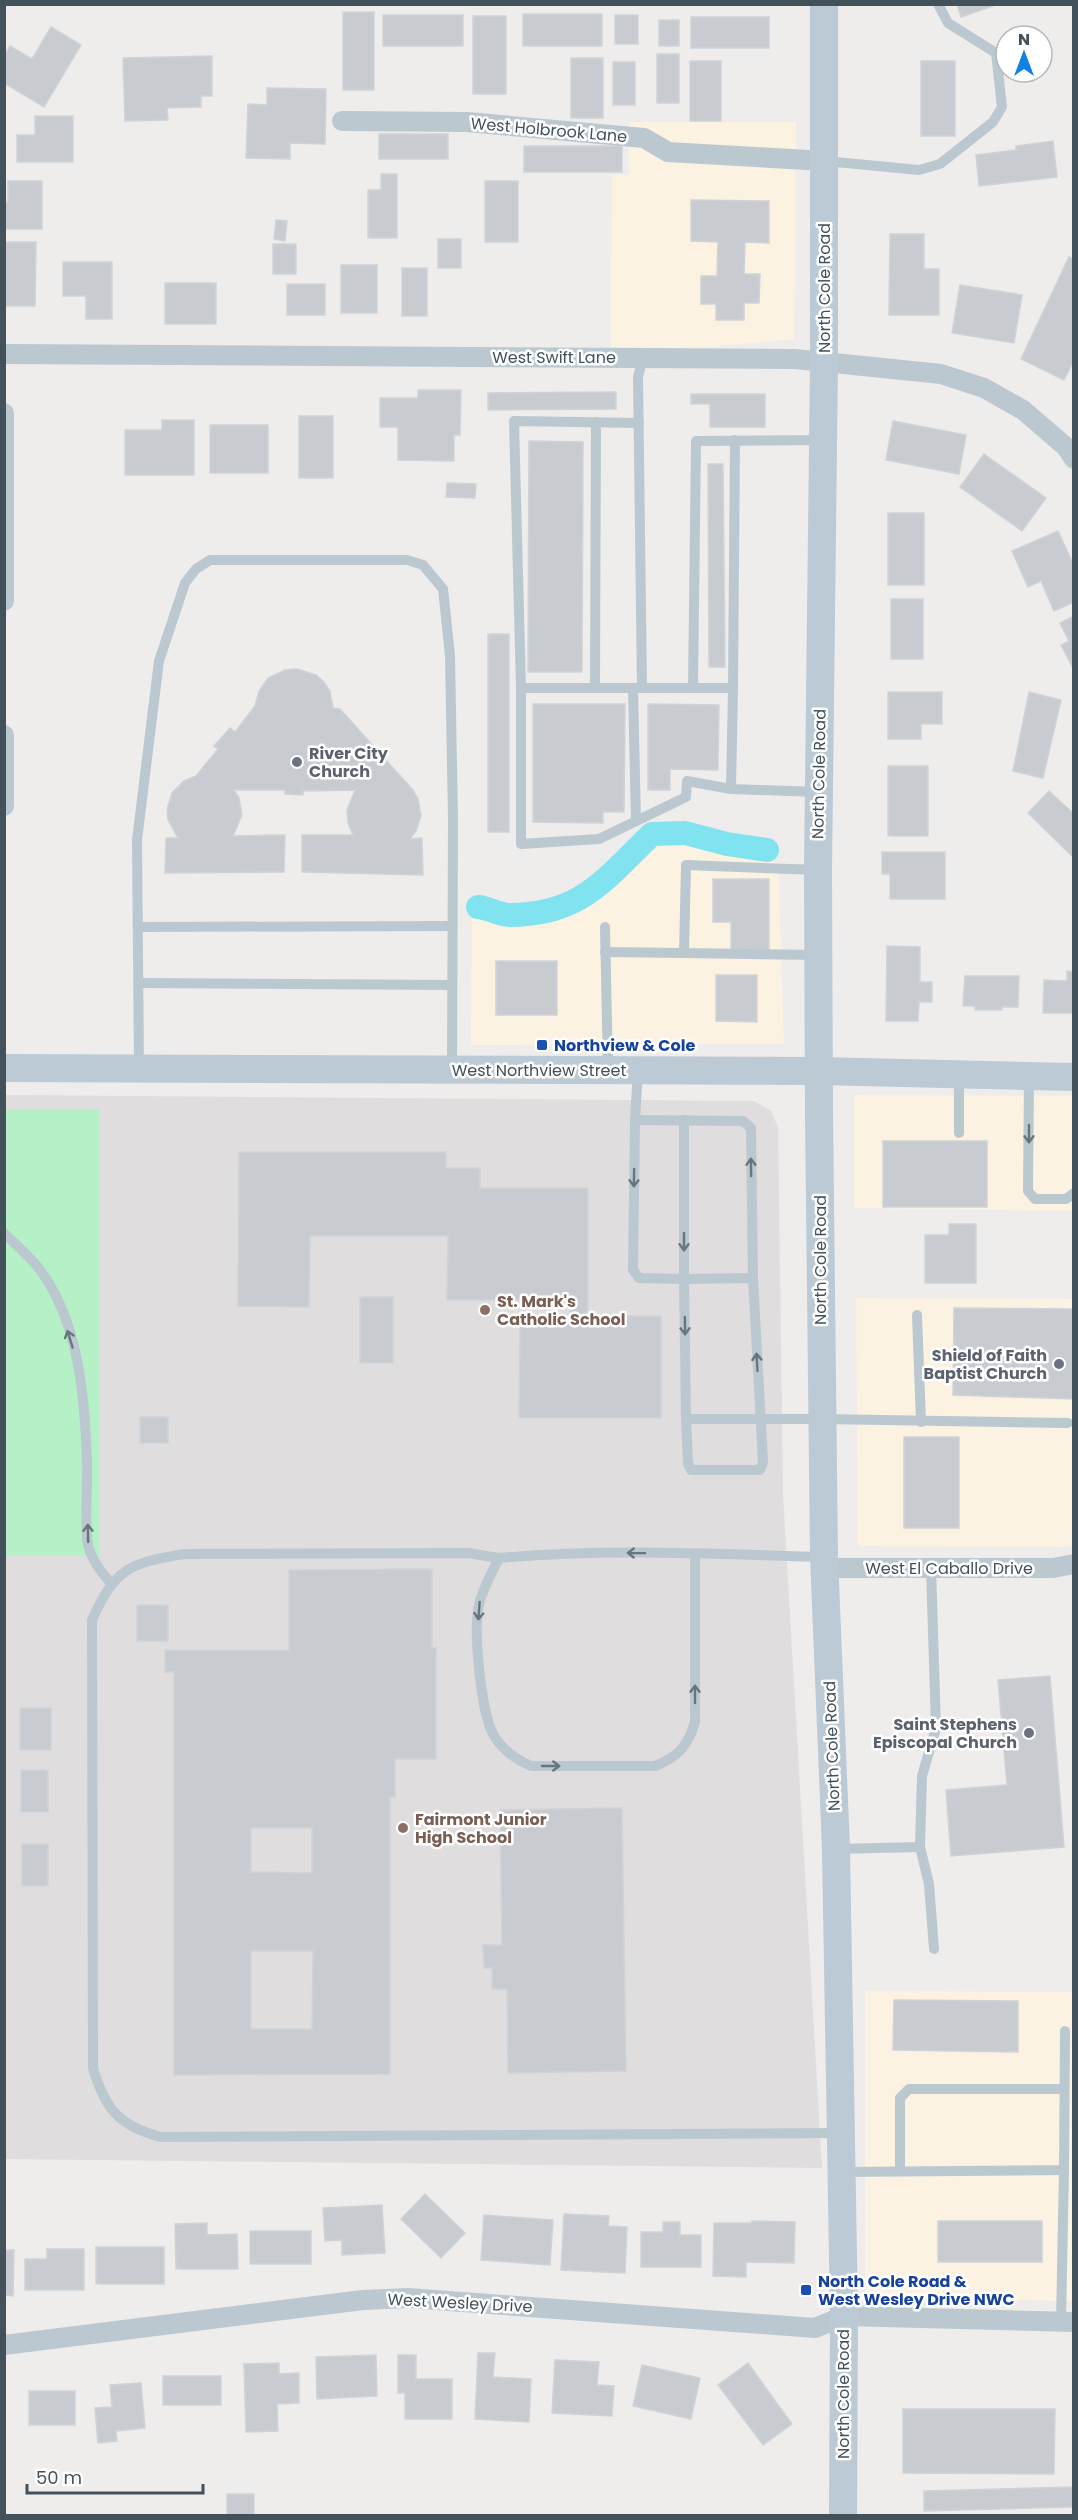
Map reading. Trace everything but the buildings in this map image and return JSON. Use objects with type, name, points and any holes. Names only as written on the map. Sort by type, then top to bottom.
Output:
[{"type":"main road","name":"North Cole Road","points":[[824,4],[824,362],[818,956],[824,1562],[836,1849],[844,2316],[843,2516]]},
{"type":"main road","name":"West Northview Street","points":[[4,1068],[819,1071],[1074,1077]]},
{"type":"street","name":"West Holbrook Lane","points":[[342,121],[467,122],[644,138],[668,152],[825,160]]},
{"type":"street","name":"West Swift Lane","points":[[4,354],[795,359],[941,374],[984,388],[1023,410],[1066,447],[1074,459]]},
{"type":"street","points":[[4,413],[4,601]]},
{"type":"street","points":[[4,735],[4,806]]},
{"type":"street","name":"West El Caballo Drive","points":[[824,1562],[931,1568],[1053,1568],[1074,1564]]},
{"type":"street","name":"West Wesley Drive","points":[[4,2345],[363,2300],[408,2298],[815,2328],[844,2316]]},
{"type":"street","points":[[844,2316],[1067,2321]]},
{"type":"lane","points":[[825,160],[919,170],[940,164],[993,122],[1002,107],[996,53],[948,23],[938,4]]},
{"type":"lane","points":[[636,821],[638,377],[643,358]]},
{"type":"lane","points":[[639,423],[514,421],[521,688],[521,844],[599,839],[686,797],[687,782],[731,789],[819,792]]},
{"type":"lane","points":[[596,422],[596,688]]},
{"type":"lane","points":[[731,789],[735,440]]},
{"type":"lane","points":[[693,688],[696,441],[823,440]]},
{"type":"lane","points":[[139,1068],[137,840],[159,661],[170,622],[185,583],[196,569],[210,560],[407,560],[423,565],[443,589],[450,656],[453,820],[452,1069]]},
{"type":"lane","points":[[521,688],[733,688]]},
{"type":"lane","points":[[684,953],[686,865],[818,870]]},
{"type":"lane","points":[[138,927],[452,926]]},
{"type":"lane","points":[[605,927],[608,1070]]},
{"type":"lane","points":[[605,952],[818,956]]},
{"type":"lane","points":[[139,983],[452,985]]},
{"type":"lane","points":[[638,1070],[633,1270],[639,1278],[753,1278]]},
{"type":"lane","points":[[959,1074],[959,1133]]},
{"type":"lane","points":[[1029,1076],[1028,1191],[1035,1199],[1066,1199],[1074,1193]]},
{"type":"lane","points":[[635,1120],[684,1120],[743,1121],[751,1128],[753,1278],[764,1462],[760,1470],[691,1470],[687,1463],[684,1120]]},
{"type":"lane","points":[[4,1233],[37,1267],[61,1308],[75,1354],[83,1401],[87,1461],[88,1545],[98,1569],[111,1584]]},
{"type":"lane","points":[[917,1315],[921,1422]]},
{"type":"lane","points":[[686,1419],[1068,1424]]},
{"type":"lane","points":[[824,1562],[695,1554],[556,1553],[499,1558],[468,1552],[184,1554],[147,1560],[122,1572],[105,1591],[92,1620],[93,2068],[100,2094],[120,2118],[138,2131],[161,2137],[841,2133]]},
{"type":"lane","points":[[499,1558],[479,1603],[478,1654],[484,1698],[493,1733],[513,1758],[531,1766],[655,1766],[671,1760],[681,1751],[690,1739],[695,1722],[695,1554]]},
{"type":"lane","points":[[931,1568],[936,1728],[922,1776],[920,1847],[929,1884],[934,1949]]},
{"type":"lane","points":[[836,1849],[920,1847]]},
{"type":"lane","points":[[1065,2031],[1064,2170],[1067,2321]]},
{"type":"lane","points":[[900,2171],[900,2098],[909,2089],[1064,2089]]},
{"type":"lane","points":[[841,2172],[1064,2170]]},
{"type":"shaded area","points":[[629,122],[796,122],[794,339],[699,348],[611,347],[612,175],[629,175]]},
{"type":"shaded area","points":[[662,835],[723,853],[778,863],[784,1044],[471,1045],[472,914],[505,925],[542,920],[590,900]]},
{"type":"shaded area","name":"Fairmont Junior High School","points":[[5,1095],[754,1101],[771,1111],[778,1127],[783,1494],[822,2168],[5,2159]]},
{"type":"shaded area","points":[[854,1095],[1073,1096],[1073,1211],[854,1208]]},
{"type":"shaded area","points":[[856,1298],[1073,1299],[1073,1545],[1065,1547],[858,1546]]},
{"type":"shaded area","points":[[865,1991],[1073,1992],[1073,2301],[865,2297]]},
{"type":"green space","points":[[5,1109],[99,1109],[99,1556],[5,1556]]},
{"type":"waterway","points":[[478,907],[509,915],[555,909],[573,902],[605,880],[652,834],[685,833],[727,844],[767,850]]},
{"type":"place","name":"River City Church","points":[[297,762]]},
{"type":"place","name":"Northview & Cole","points":[[542,1045]]},
{"type":"place","name":"St. Mark's Catholic School","points":[[485,1310]]},
{"type":"place","name":"Shield of Faith Baptist Church","points":[[1059,1364]]},
{"type":"place","name":"Saint Stephens Episcopal Church","points":[[1029,1733]]},
{"type":"place","name":"Fairmont Junior High School","points":[[403,1828]]},
{"type":"place","name":"North Cole Road & West Wesley Drive NWC","points":[[806,2290]]}]
